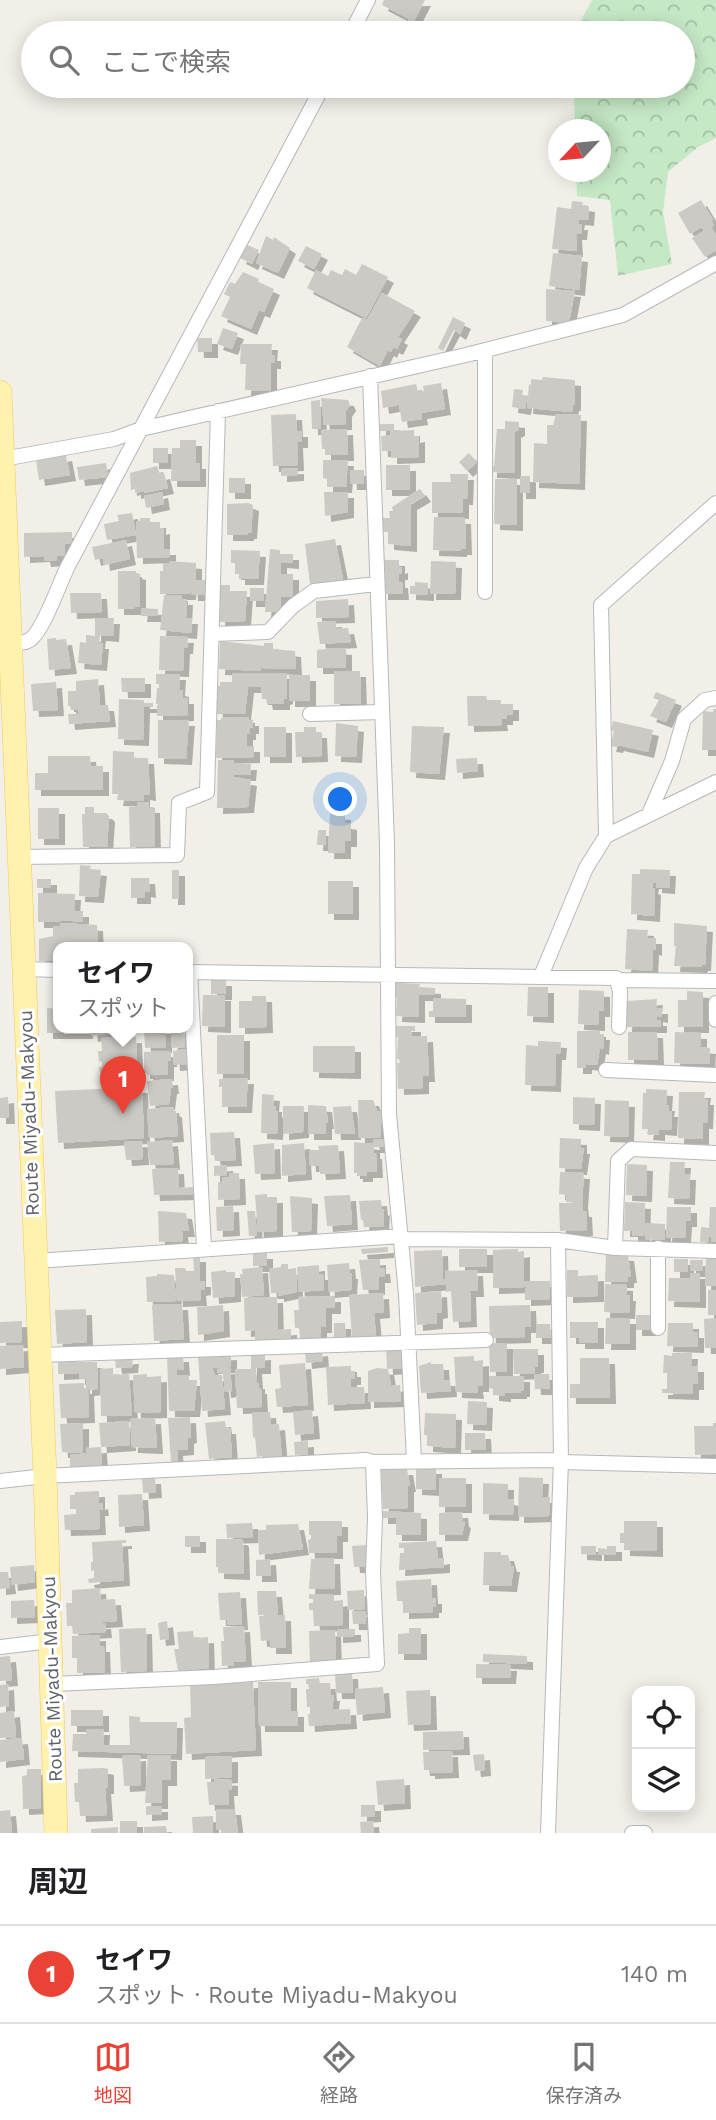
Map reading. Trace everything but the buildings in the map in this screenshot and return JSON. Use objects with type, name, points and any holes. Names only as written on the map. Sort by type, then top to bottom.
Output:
[{"type":"main road","name":"Route Miyadu-Makyou","points":[[0,392],[7,657],[7,779],[19,857],[45,1476],[56,1833]]},
{"type":"street","points":[[357,21],[368,0]]},
{"type":"street","points":[[7,657],[23,643],[31,640],[40,626],[68,566],[317,98]]},
{"type":"street","points":[[3,459],[114,439],[141,429],[485,350],[623,315],[716,264]]},
{"type":"street","points":[[485,350],[485,592]]},
{"type":"street","points":[[370,376],[387,844],[389,1114],[402,1238],[414,1460]]},
{"type":"street","points":[[19,857],[177,855],[179,803],[207,792],[218,411]]},
{"type":"street","points":[[606,836],[601,605],[716,503]]},
{"type":"street","points":[[212,634],[268,632],[293,606],[314,591],[376,584]]},
{"type":"street","points":[[649,814],[672,761],[684,719],[705,700],[716,698]]},
{"type":"street","points":[[310,714],[382,712]]},
{"type":"street","points":[[541,976],[586,868],[606,836],[716,782]]},
{"type":"street","points":[[23,969],[53,970]]},
{"type":"street","points":[[193,972],[541,976],[715,984]]},
{"type":"street","points":[[617,980],[621,991],[619,1027]]},
{"type":"street","points":[[716,1003],[716,1020]]},
{"type":"street","points":[[192,1033],[204,1248]]},
{"type":"street","points":[[606,1070],[716,1075]]},
{"type":"street","points":[[615,1248],[618,1161],[631,1149],[716,1153]]},
{"type":"street","points":[[36,1261],[204,1248],[402,1238],[558,1240],[615,1248],[716,1251]]},
{"type":"street","points":[[548,1833],[561,1461],[558,1240]]},
{"type":"street","points":[[658,1248],[658,1328]]},
{"type":"street","points":[[40,1354],[486,1340]]},
{"type":"street","points":[[0,1481],[45,1476],[366,1460],[561,1461],[716,1466]]},
{"type":"street","points":[[52,1684],[201,1677],[377,1664],[373,1572],[373,1462]]},
{"type":"street","points":[[0,1647],[51,1641]]},
{"type":"street","points":[[632,1833],[645,1833]]},
{"type":"green space","points":[[592,0],[716,0],[716,138],[698,147],[668,172],[663,212],[672,264],[618,276],[610,200],[577,196],[576,182],[611,182],[611,119],[575,119],[574,98],[695,98],[695,21],[581,21]]},
{"type":"place","name":"セイワ","points":[[123,1114]]}]
